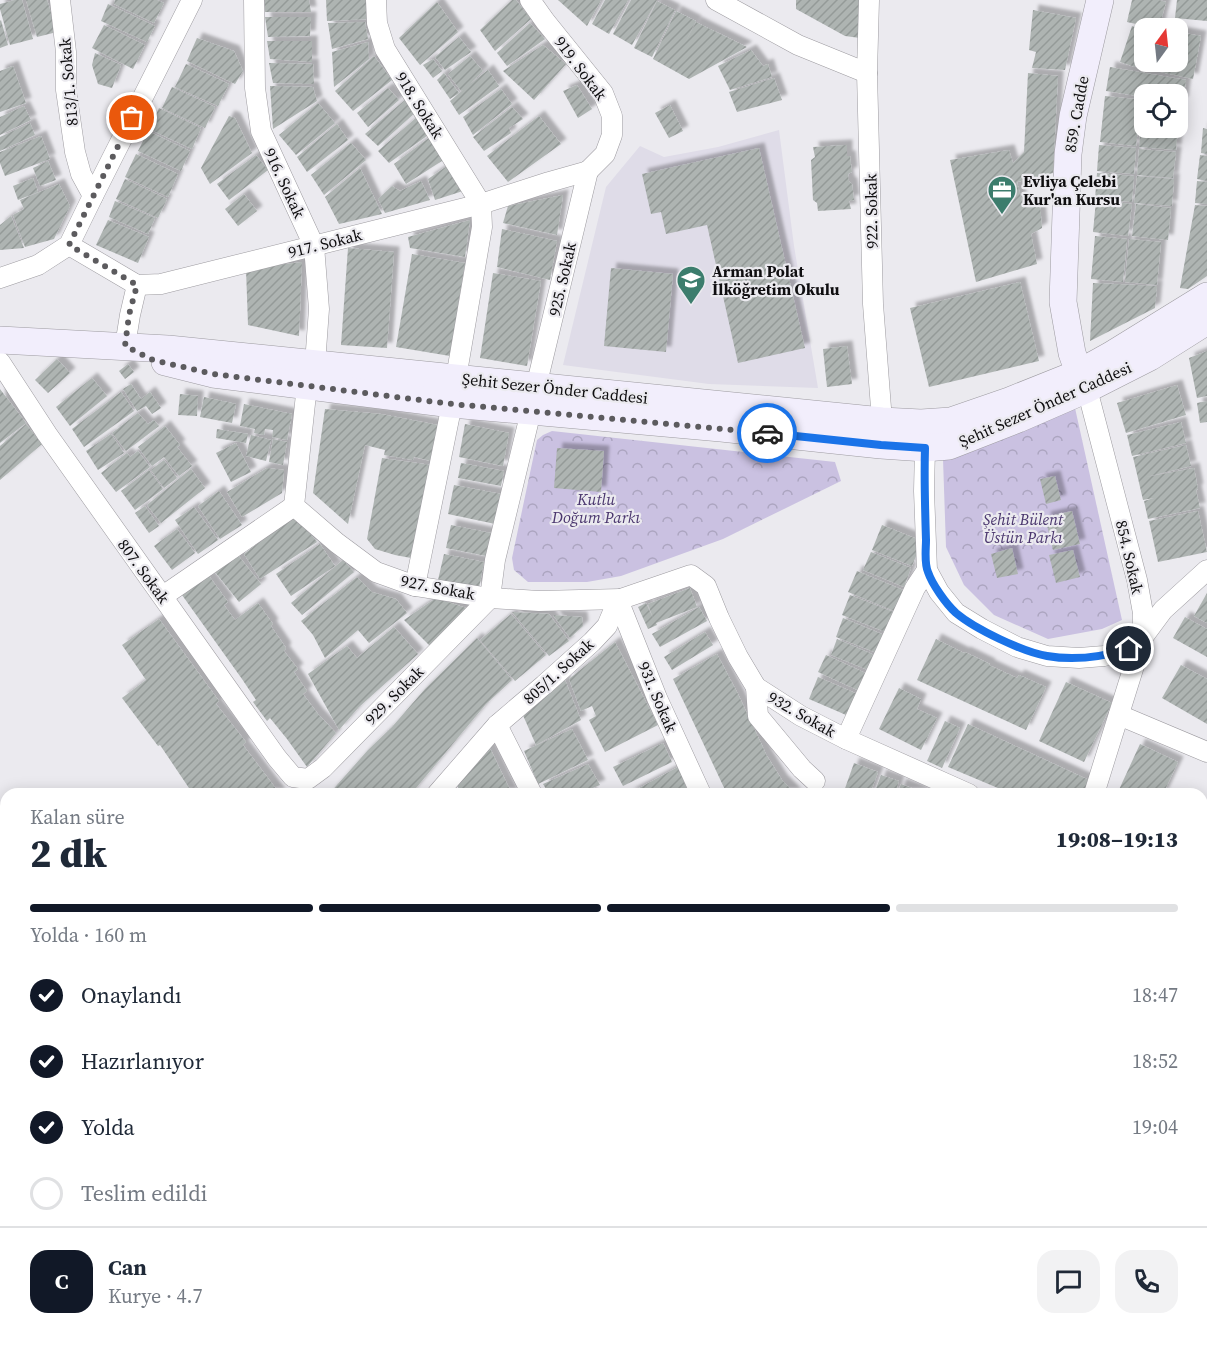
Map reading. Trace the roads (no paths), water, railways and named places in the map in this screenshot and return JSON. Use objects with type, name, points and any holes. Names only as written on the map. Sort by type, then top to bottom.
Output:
[{"type":"street","name":"813/1. Sokak","points":[[60,0],[66,51],[66,90],[75,152],[81,174],[93,196]]},
{"type":"street","points":[[0,278],[38,266],[69,245],[192,0]]},
{"type":"street","name":"916. Sokak","points":[[254,0],[255,88],[261,131],[314,246],[319,309],[311,375]]},
{"type":"street","name":"918. Sokak","points":[[376,0],[377,23],[385,49],[481,204]]},
{"type":"street","name":"919. Sokak","points":[[530,0],[603,93],[612,116],[612,135],[605,154],[588,171]]},
{"type":"street","points":[[716,0],[798,45],[867,73]]},
{"type":"street","name":"922. Sokak","points":[[869,0],[867,73],[873,304],[882,433]]},
{"type":"street","name":"859. Cadde","points":[[1083,381],[1072,353],[1063,302],[1068,154],[1073,116],[1100,0]]},
{"type":"street","name":"917. Sokak","points":[[137,285],[161,284],[481,204],[588,171]]},
{"type":"street","name":"925. Sokak","points":[[490,598],[495,560],[588,171]]},
{"type":"street","points":[[416,586],[452,404],[482,227],[481,204]]},
{"type":"street","points":[[69,245],[137,285],[129,315],[125,346]]},
{"type":"street","name":"Şehit Sezer Önder Caddesi","points":[[0,340],[168,349],[452,404],[533,399],[882,433],[925,448],[949,446],[1008,423],[1083,381],[1113,354],[1207,296]]},
{"type":"street","name":"Şehit Sezer Önder Caddesi","points":[[882,433],[921,423],[951,421],[1009,401],[1083,381],[1150,357],[1207,321]]},
{"type":"street","name":"807. Sokak","points":[[0,362],[47,434],[277,758],[293,777]]},
{"type":"street","points":[[163,596],[294,506],[311,375]]},
{"type":"street","name":"Şehit Sezer Önder Caddesi","points":[[311,375],[456,378],[533,399]]},
{"type":"street","name":"854. Sokak","points":[[1083,381],[1137,580],[1143,613],[1143,637],[1096,788]]},
{"type":"street","points":[[925,448],[927,570],[939,592],[956,613],[1017,647],[1047,656],[1079,658],[1104,656],[1129,649],[1143,637],[1163,610],[1207,570]]},
{"type":"street","name":"927. Sokak","points":[[294,506],[337,543],[376,572],[416,586],[490,598],[539,601],[619,599]]},
{"type":"street","points":[[846,739],[915,588],[927,570]]},
{"type":"street","name":"932. Sokak","points":[[619,599],[691,575],[706,586],[738,657],[756,687],[801,716],[846,739],[956,788]]},
{"type":"street","name":"929. Sokak","points":[[293,777],[309,779],[323,768],[490,598]]},
{"type":"street","name":"805/1. Sokak","points":[[442,788],[497,725],[607,626],[619,599]]},
{"type":"street","name":"931. Sokak","points":[[619,599],[657,698],[698,788]]},
{"type":"street","points":[[756,687],[758,716],[802,769],[815,781]]},
{"type":"street","points":[[1119,715],[1207,752]]},
{"type":"street","points":[[497,725],[529,788]]},
{"type":"place","name":"Evliya Çelebi Kur'an Kursu","points":[[1002,216]]},
{"type":"place","name":"Arman Polat İlköğretim Okulu","points":[[691,306]]},
{"type":"park label","name":"Kutlu Doğum Parkı","points":[[596,508]]},
{"type":"park label","name":"Şehit Bülent Üstün Parkı","points":[[1023,528]]}]
